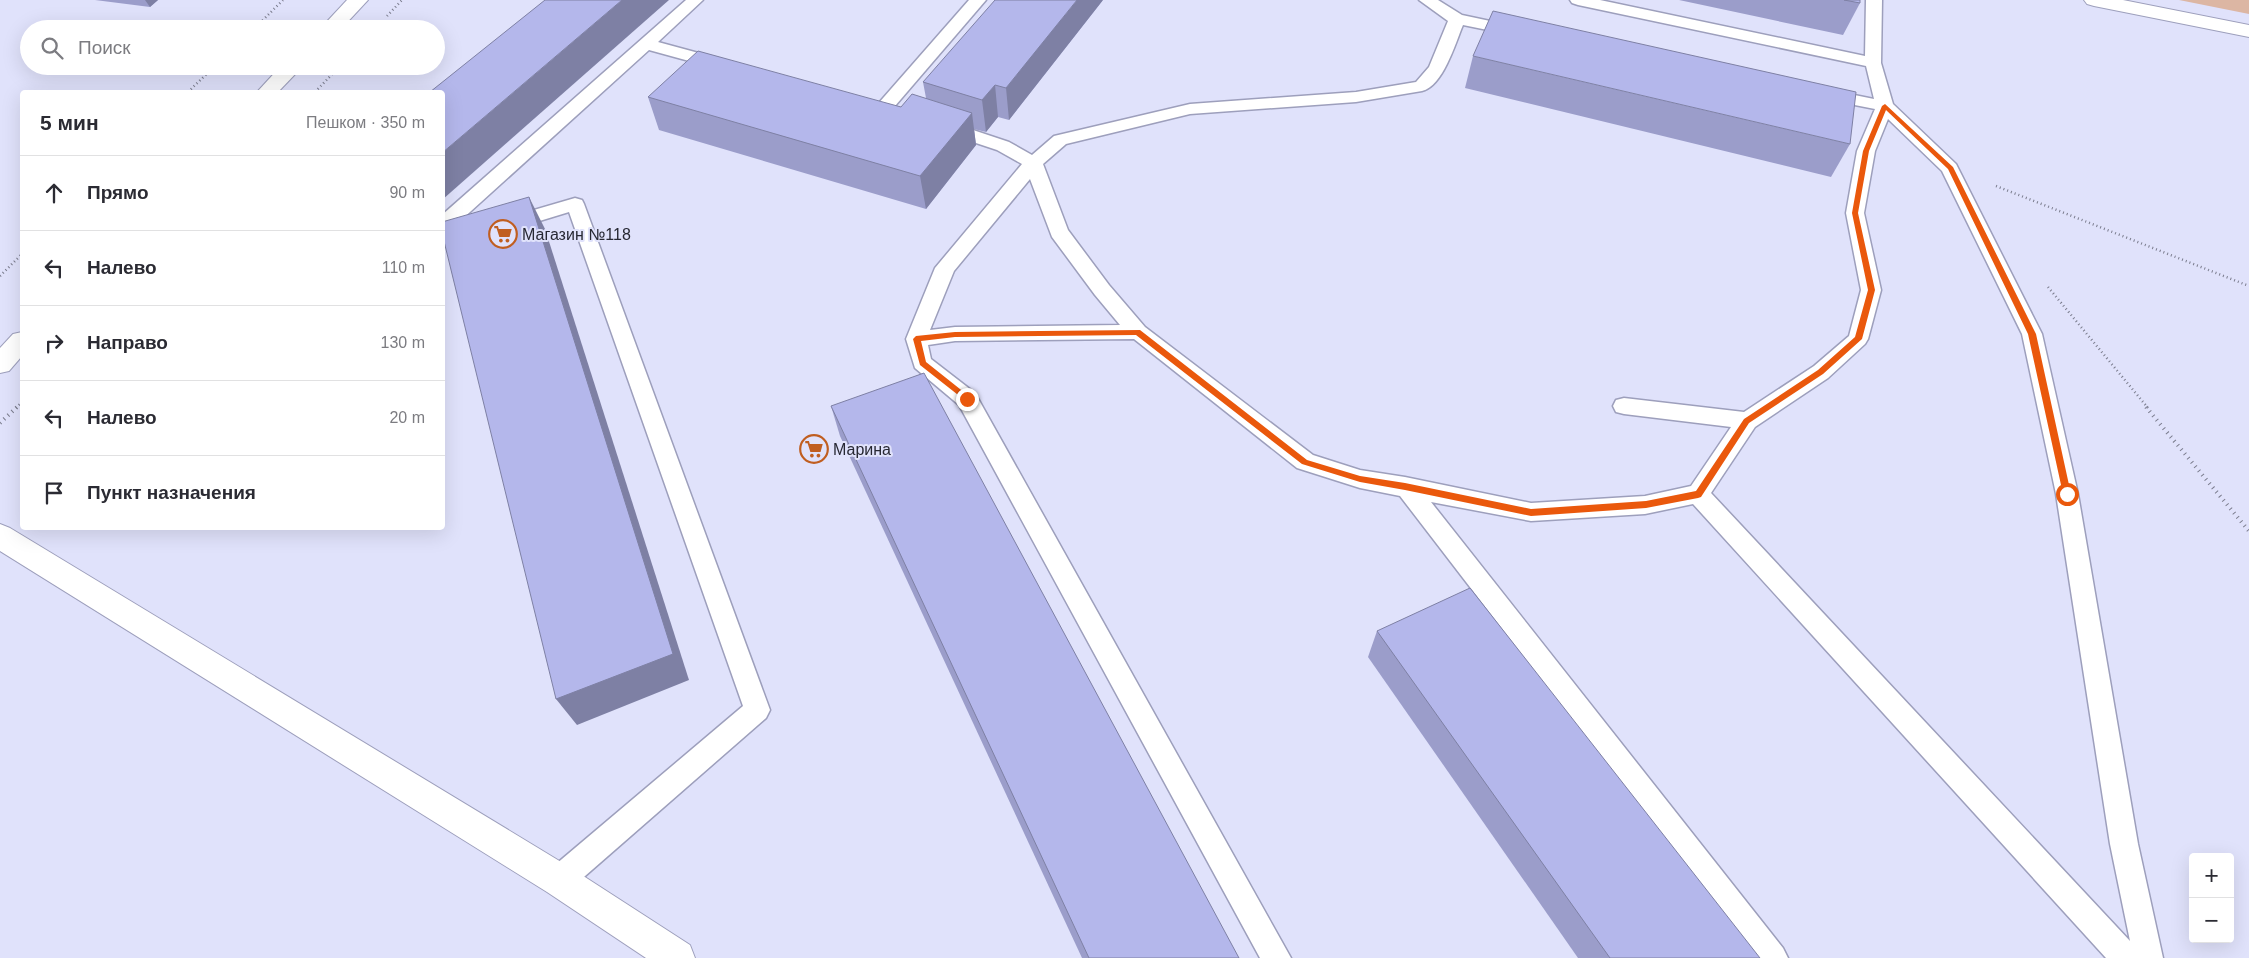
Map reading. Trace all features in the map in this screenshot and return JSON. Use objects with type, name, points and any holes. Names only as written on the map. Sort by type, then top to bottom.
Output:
[{"type":"street","points":[[339,20],[358,0]]},
{"type":"street","points":[[2094,0],[2249,30]]},
{"type":"street","points":[[269,90],[284,75]]},
{"type":"street","points":[[0,364],[20,343]]},
{"type":"street","points":[[0,536],[559,880],[677,958]]},
{"type":"lane","points":[[445,223],[695,0]]},
{"type":"lane","points":[[883,109],[978,0]]},
{"type":"lane","points":[[1427,0],[1457,19],[1535,35]]},
{"type":"lane","points":[[1578,0],[1872,63]]},
{"type":"lane","points":[[1874,0],[1872,63],[1885,106],[1950,168],[2032,334],[2067,494],[2124,844],[2148,958]]},
{"type":"lane","points":[[1276,958],[967,399],[922,363],[916,339],[945,268],[1033,163],[1060,140],[1190,109],[1356,96],[1422,86],[1438,68],[1457,19]]},
{"type":"lane","points":[[646,44],[741,70]]},
{"type":"lane","points":[[1807,90],[1885,106]]},
{"type":"lane","points":[[864,104],[901,114]]},
{"type":"lane","points":[[928,122],[1003,146],[1033,163],[1059,232],[1102,290],[1138,332],[1305,462],[1360,479],[1405,486],[1531,512],[1646,505],[1698,494],[1747,421],[1821,372],[1858,339],[1871,290],[1855,213],[1866,151],[1885,106]]},
{"type":"lane","points":[[490,230],[575,204],[757,710],[559,880]]},
{"type":"lane","points":[[916,339],[955,334],[1138,332]]},
{"type":"lane","points":[[1624,406],[1747,421]]},
{"type":"lane","points":[[1405,486],[1773,958]]},
{"type":"lane","points":[[1698,494],[2126,958]]},
{"type":"path","points":[[263,20],[283,0]]},
{"type":"path","points":[[190,90],[206,75]]},
{"type":"path","points":[[317,90],[331,75]]},
{"type":"path","points":[[1950,168],[2249,286]]},
{"type":"path","points":[[0,276],[20,256]]},
{"type":"path","points":[[2046,284],[2249,531]]},
{"type":"path","points":[[0,423],[20,404]]},
{"type":"shaded area","points":[[2179,0],[2249,0],[2249,14]]},
{"type":"building","points":[[545,0],[622,0],[445,150],[445,90],[432,90]]},
{"type":"building","points":[[995,0],[1077,0],[1006,88],[995,85],[982,100],[923,82]]},
{"type":"building","points":[[1844,0],[1860,0],[1860,3]]},
{"type":"building","points":[[1493,11],[1856,92],[1850,144],[1473,56]]},
{"type":"building","points":[[698,51],[901,107],[912,94],[972,113],[920,176],[648,97]]},
{"type":"building","points":[[529,197],[673,654],[556,699],[445,245],[445,221]]},
{"type":"building","points":[[924,373],[1239,958],[1089,958],[831,406]]},
{"type":"building","points":[[1470,588],[1760,958],[1610,958],[1377,631]]},
{"type":"place","name":"Магазин №118","points":[[503,234]]},
{"type":"place","name":"Марина","points":[[814,449]]},
{"type":"route","points":[[967,399],[922,363],[916,339],[955,334],[1138,332],[1305,462],[1360,479],[1405,486],[1531,512],[1646,505],[1698,494],[1747,421],[1821,372],[1858,339],[1871,290],[1855,213],[1866,151],[1885,106],[1950,168],[2032,334],[2067,494]]}]
